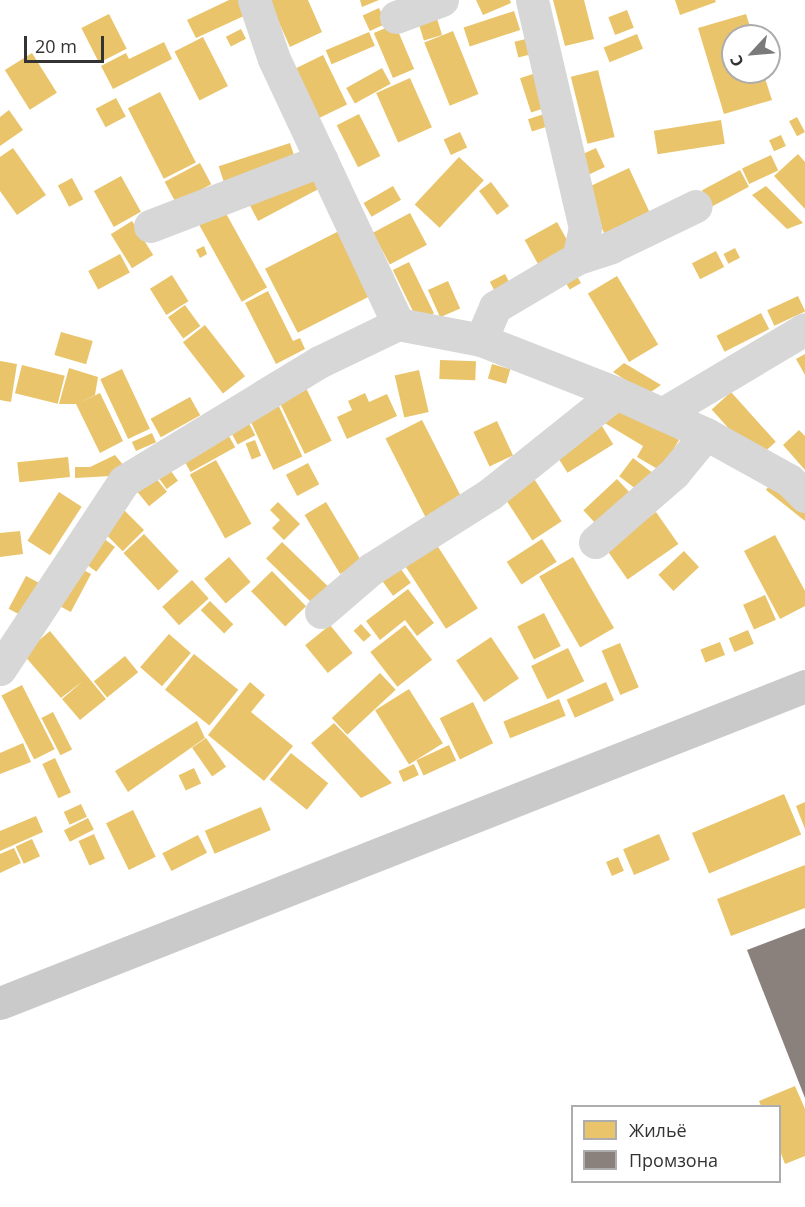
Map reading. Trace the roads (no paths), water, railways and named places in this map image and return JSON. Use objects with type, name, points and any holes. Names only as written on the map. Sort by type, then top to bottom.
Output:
[{"type":"main road","points":[[0,1004],[805,686]]},
{"type":"street","points":[[254,0],[274,59],[398,324]]},
{"type":"street","points":[[396,17],[442,0]]},
{"type":"street","points":[[532,0],[585,228],[578,258]]},
{"type":"street","points":[[150,226],[321,160]]},
{"type":"street","points":[[481,340],[495,306],[578,258],[611,247],[696,206]]},
{"type":"street","points":[[0,669],[124,481],[319,362],[398,324],[481,340],[616,393],[706,434],[789,480],[805,496]]},
{"type":"street","points":[[662,414],[805,329]]},
{"type":"street","points":[[321,612],[371,569],[490,494],[616,393]]},
{"type":"street","points":[[595,542],[674,473],[706,434]]}]
